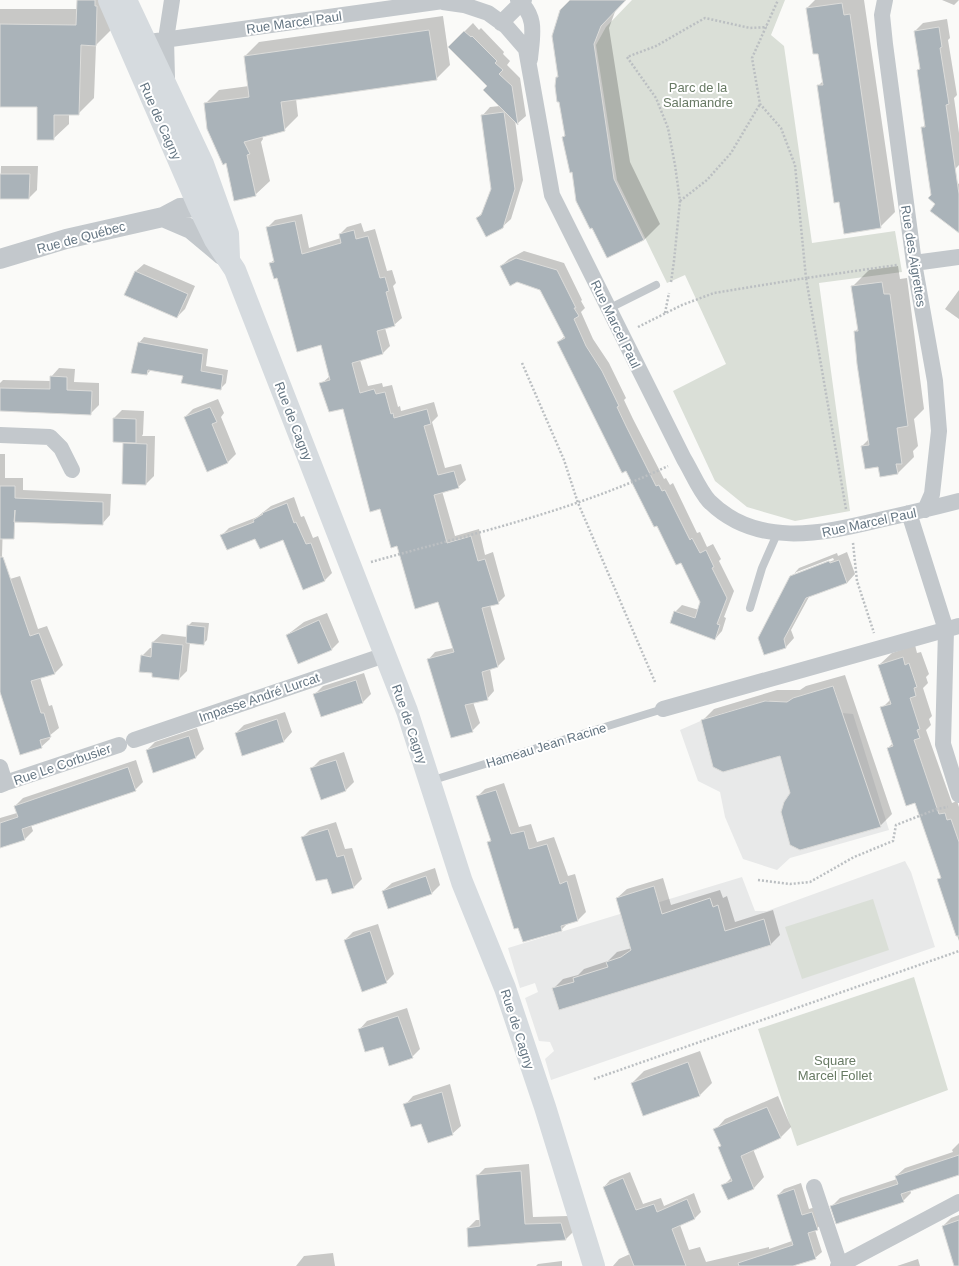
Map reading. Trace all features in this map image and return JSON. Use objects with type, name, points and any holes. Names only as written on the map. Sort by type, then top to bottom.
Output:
[{"type":"main road","name":"Rue de Cagny","points":[[109,0],[136,44],[168,90],[202,164],[224,220],[228,234],[229,261]]},
{"type":"main road","name":"Rue de Cagny","points":[[126,0],[136,44],[183,205],[235,270],[407,711],[462,882],[505,988],[572,1193],[580,1225],[594,1266]]},
{"type":"street","points":[[168,90],[165,54],[172,0]]},
{"type":"street","name":"Rue des Aigrettes","points":[[885,0],[882,15],[884,37],[914,263],[935,381],[939,431],[932,494],[925,510]]},
{"type":"street","name":"Rue Marcel Paul","points":[[136,44],[447,1],[488,13],[501,23],[526,49],[530,63],[552,195],[621,336],[684,459],[708,500],[729,516],[759,530],[777,534],[802,534],[850,527],[959,501]]},
{"type":"street","name":"Rue Marcel Paul","points":[[521,1],[527,9],[534,27],[530,63]]},
{"type":"street","points":[[501,23],[521,1]]},
{"type":"street","points":[[202,164],[183,205],[191,229],[229,261]]},
{"type":"street","points":[[183,205],[211,211],[224,220]]},
{"type":"street","name":"Rue de Québec","points":[[0,259],[183,205]]},
{"type":"street","points":[[914,263],[959,257]]},
{"type":"street","points":[[0,435],[50,437],[61,448],[72,470]]},
{"type":"street","points":[[909,513],[953,628],[943,744],[955,801]]},
{"type":"street","points":[[664,709],[953,628]]},
{"type":"street","name":"Impasse André Lurcat","points":[[126,742],[385,655]]},
{"type":"street","name":"Rue Le Corbusier","points":[[0,767],[3,784],[126,742]]},
{"type":"street","points":[[814,1187],[839,1265],[959,1202]]},
{"type":"lane","points":[[608,309],[656,285]]},
{"type":"lane","points":[[750,608],[762,568],[777,534]]},
{"type":"lane","name":"Hameau Jean Racine","points":[[429,781],[664,709]]},
{"type":"path","points":[[778,0],[752,58],[760,104],[781,128],[795,165],[806,278],[854,545],[857,581],[880,648]]},
{"type":"path","points":[[670,284],[674,261],[680,201],[668,128],[656,98],[627,58],[656,46],[680,30],[705,18],[750,28],[767,27]]},
{"type":"path","points":[[680,201],[707,180],[731,153],[760,104]]},
{"type":"path","points":[[621,336],[665,314],[714,293],[745,287],[914,263]]},
{"type":"path","points":[[665,314],[669,291]]},
{"type":"path","points":[[522,363],[564,460],[578,503],[655,682]]},
{"type":"path","points":[[351,568],[578,503],[636,482],[684,459]]},
{"type":"path","points":[[758,880],[790,884],[810,882],[854,857],[893,841],[896,825],[955,801]]},
{"type":"path","points":[[594,1079],[959,951]]},
{"type":"shaded area","points":[[829,687],[835,690],[842,713],[853,714],[889,830],[790,858],[777,870],[743,859],[725,817],[720,792],[698,781],[680,730],[712,716],[768,700],[770,701],[772,709],[791,704],[793,698]]},
{"type":"shaded area","points":[[905,861],[911,872],[935,947],[551,1080],[545,1059],[554,1051],[550,1042],[539,1041],[525,998],[538,992],[535,983],[520,988],[508,948],[742,877],[755,911],[767,911]]},
{"type":"green space","name":"Parc de la Salamandre","points":[[632,0],[785,0],[771,35],[784,46],[812,243],[895,231],[902,272],[819,283],[850,511],[795,521],[747,507],[715,481],[673,391],[726,364],[685,275],[667,283],[617,180],[596,45],[606,27]]},
{"type":"green space","points":[[873,899],[889,950],[802,979],[785,927]]},
{"type":"green space","name":"Square Marcel Follet","points":[[914,977],[948,1090],[797,1146],[758,1029]]},
{"type":"building","points":[[77,0],[95,0],[95,6],[97,6],[96,46],[81,45],[79,115],[54,115],[54,140],[37,140],[37,107],[0,107],[0,24],[76,25]]},
{"type":"building","points":[[570,0],[626,0],[601,26],[594,44],[614,179],[644,240],[607,258],[576,201],[572,172],[570,173],[562,137],[565,136],[559,102],[557,102],[555,86],[556,77],[558,77],[552,36],[560,10]]},
{"type":"building","points":[[842,3],[844,15],[850,14],[881,228],[844,234],[839,202],[834,203],[817,85],[823,85],[818,54],[813,54],[806,8]]},
{"type":"building","points":[[939,27],[942,47],[940,48],[949,104],[946,105],[959,194],[959,233],[930,211],[935,204],[928,198],[931,195],[921,127],[925,127],[917,70],[920,69],[914,31]]},
{"type":"building","points":[[429,30],[437,80],[281,102],[285,131],[244,142],[250,154],[247,155],[256,196],[234,201],[226,163],[223,165],[207,129],[204,103],[249,97],[244,56]]},
{"type":"building","points":[[464,31],[471,37],[472,36],[497,61],[495,63],[503,70],[499,74],[512,86],[518,125],[483,90],[487,86],[448,47]]},
{"type":"building","points":[[504,112],[515,189],[503,228],[486,237],[476,218],[481,215],[491,189],[481,115]]},
{"type":"building","points":[[0,174],[30,174],[29,199],[0,199]]},
{"type":"building","points":[[295,221],[302,254],[341,243],[339,234],[354,230],[356,239],[368,236],[380,278],[385,277],[389,291],[386,292],[395,326],[377,331],[383,354],[352,363],[360,393],[374,389],[376,394],[385,392],[391,414],[393,413],[394,418],[427,409],[431,424],[424,426],[438,475],[454,471],[459,488],[434,495],[447,543],[471,536],[478,561],[485,559],[499,604],[482,608],[498,667],[482,672],[488,700],[465,705],[473,732],[451,738],[427,659],[454,652],[438,602],[415,609],[397,546],[391,548],[380,509],[370,512],[343,409],[329,412],[319,383],[330,380],[321,345],[297,352],[277,278],[274,279],[269,263],[274,262],[266,227]]},
{"type":"building","points":[[516,258],[557,270],[576,308],[574,308],[579,316],[574,319],[586,346],[602,371],[619,406],[617,407],[656,486],[659,485],[662,491],[665,490],[690,540],[692,538],[700,553],[706,550],[714,567],[712,568],[727,598],[717,624],[720,625],[715,640],[670,623],[674,611],[695,618],[700,602],[681,563],[676,565],[657,526],[654,527],[626,471],[622,473],[557,342],[565,338],[540,290],[517,282],[510,286],[500,266]]},
{"type":"building","points":[[135,271],[188,294],[177,318],[124,295]]},
{"type":"building","points":[[882,282],[884,294],[890,294],[908,426],[897,428],[902,464],[896,464],[898,474],[880,477],[878,467],[865,469],[861,446],[869,445],[857,364],[854,331],[858,331],[851,286]]},
{"type":"building","points":[[138,342],[203,354],[201,371],[223,375],[221,390],[181,383],[183,376],[148,370],[147,375],[131,373]]},
{"type":"building","points":[[50,376],[67,377],[67,390],[92,391],[91,415],[0,411],[0,388],[50,389]]},
{"type":"building","points":[[210,407],[217,422],[212,424],[228,463],[207,472],[184,417]]},
{"type":"building","points":[[113,418],[136,419],[136,443],[113,442]]},
{"type":"building","points":[[123,443],[147,444],[146,485],[122,484]]},
{"type":"building","points":[[0,486],[15,486],[15,498],[103,502],[103,525],[15,522],[14,539],[0,539]]},
{"type":"building","points":[[287,503],[294,523],[296,522],[306,544],[311,543],[325,581],[303,590],[283,540],[260,549],[255,539],[227,550],[220,535],[254,522],[253,520],[263,514],[262,513]]},
{"type":"building","points":[[0,557],[3,557],[30,636],[39,633],[55,674],[31,681],[41,713],[44,713],[51,737],[40,740],[42,748],[20,755],[0,692]]},
{"type":"building","points":[[839,560],[847,583],[806,598],[784,639],[786,648],[764,655],[758,638],[790,576],[829,561],[830,563]]},
{"type":"building","points":[[319,620],[332,650],[298,664],[286,635]]},
{"type":"building","points":[[187,625],[205,627],[204,645],[186,643]]},
{"type":"building","points":[[152,642],[183,645],[179,680],[152,677],[152,673],[139,672],[141,655],[151,657]]},
{"type":"building","points":[[903,657],[905,665],[909,663],[917,687],[914,688],[916,696],[910,698],[920,729],[917,730],[920,738],[914,740],[939,814],[945,813],[947,820],[951,819],[959,842],[959,936],[956,936],[937,879],[941,878],[915,803],[906,806],[887,748],[893,746],[880,707],[891,704],[878,665]]},
{"type":"building","points":[[356,680],[363,703],[321,717],[313,694]]},
{"type":"building","points":[[833,686],[881,827],[800,850],[790,845],[781,812],[784,802],[790,793],[780,756],[723,772],[713,767],[701,720],[765,701],[787,702],[793,698]]},
{"type":"building","points":[[277,719],[284,742],[242,756],[235,733]]},
{"type":"building","points":[[189,736],[196,758],[153,773],[146,750]]},
{"type":"building","points":[[336,760],[346,791],[321,800],[310,768]]},
{"type":"building","points":[[128,767],[136,791],[22,829],[25,840],[0,848],[0,823],[18,817],[14,806]]},
{"type":"building","points":[[496,790],[511,834],[524,831],[529,849],[547,844],[560,884],[567,881],[578,921],[561,926],[562,931],[523,942],[518,928],[514,929],[487,842],[491,841],[476,796]]},
{"type":"building","points":[[328,829],[337,857],[344,855],[354,888],[332,894],[327,879],[316,881],[301,837]]},
{"type":"building","points":[[426,876],[432,894],[388,909],[382,891]]},
{"type":"building","points":[[654,886],[662,914],[710,898],[713,907],[718,905],[725,931],[764,919],[771,945],[559,1010],[552,988],[574,982],[573,978],[608,967],[606,962],[621,957],[631,950],[616,898]]},
{"type":"building","points":[[370,931],[387,983],[362,992],[344,940]]},
{"type":"building","points":[[398,1016],[413,1058],[389,1066],[383,1047],[365,1052],[358,1029]]},
{"type":"building","points":[[688,1062],[700,1096],[643,1116],[631,1083]]},
{"type":"building","points":[[442,1092],[453,1135],[428,1143],[421,1124],[411,1127],[403,1104]]},
{"type":"building","points":[[767,1107],[781,1138],[741,1156],[754,1189],[728,1200],[721,1185],[732,1181],[718,1147],[721,1146],[713,1129]]},
{"type":"building","points":[[959,1155],[959,1175],[901,1194],[904,1202],[836,1224],[830,1206],[898,1184],[895,1176]]},
{"type":"building","points":[[521,1171],[525,1224],[561,1223],[566,1240],[468,1247],[467,1228],[480,1226],[476,1175]]},
{"type":"building","points":[[623,1178],[636,1210],[654,1204],[657,1212],[687,1199],[695,1219],[672,1229],[686,1266],[634,1266],[603,1187]]},
{"type":"building","points":[[794,1189],[802,1215],[812,1212],[818,1230],[808,1233],[816,1259],[793,1266],[739,1266],[738,1263],[793,1245],[777,1195]]},
{"type":"building","points":[[959,1220],[959,1266],[954,1266],[942,1226]]}]
